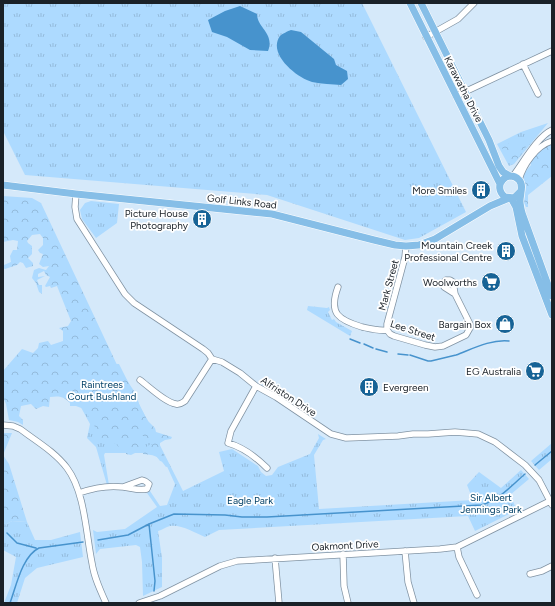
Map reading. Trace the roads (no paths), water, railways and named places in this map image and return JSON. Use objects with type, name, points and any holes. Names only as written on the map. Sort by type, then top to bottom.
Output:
[{"type":"main road","name":"Karawatha Drive","points":[[410,3],[500,188]]},
{"type":"main road","name":"Karawatha Drive","points":[[421,3],[489,140],[499,166],[503,172],[514,178]]},
{"type":"main road","points":[[552,296],[526,227],[521,208],[521,186],[514,178],[504,179],[500,188],[506,197],[510,198],[516,207],[522,236],[552,315]]},
{"type":"main road","name":"Golf Links Road","points":[[3,185],[272,214],[374,240],[406,246],[419,245],[436,239],[490,206],[510,198]]},
{"type":"main road","name":"Golf Links Road","points":[[490,206],[500,188]]},
{"type":"main road","points":[[510,198],[516,196],[520,192]]},
{"type":"street","points":[[426,37],[458,19],[474,3]]},
{"type":"street","points":[[456,96],[552,51]]},
{"type":"street","points":[[523,64],[538,94]]},
{"type":"street","points":[[514,178],[539,141],[552,130]]},
{"type":"street","points":[[514,178],[521,173],[528,160],[541,147],[552,141]]},
{"type":"street","name":"Alfriston Drive","points":[[76,194],[75,207],[77,219],[125,294],[134,303],[203,349],[208,353],[212,360],[222,362],[234,369],[256,386],[276,397],[331,434],[338,436],[346,438],[455,432],[473,433],[485,437],[500,445],[530,469],[539,480],[551,503]]},
{"type":"street","name":"Mark Street","points":[[387,330],[387,324],[405,257],[406,246]]},
{"type":"street","name":"Lee Street","points":[[338,287],[334,306],[336,313],[341,319],[349,324],[374,330],[387,330],[394,336],[435,347],[443,346],[466,335],[470,328],[470,324],[454,294]]},
{"type":"street","points":[[140,380],[169,401],[175,404],[181,404],[185,401],[212,360]]},
{"type":"street","points":[[256,386],[231,431],[228,443],[235,445],[260,461],[267,468]]},
{"type":"street","points":[[3,425],[13,426],[20,429],[57,456],[68,469],[79,493],[97,584],[106,603]]},
{"type":"street","points":[[79,493],[96,488],[123,487]]},
{"type":"street","name":"Oakmont Drive","points":[[139,603],[160,596],[230,562],[456,547],[551,503]]},
{"type":"street","points":[[456,547],[459,557],[477,595]]},
{"type":"street","points":[[405,551],[408,582],[414,603]]},
{"type":"street","points":[[342,554],[344,586],[348,603]]},
{"type":"street","points":[[275,558],[279,603]]},
{"type":"street","points":[[530,574],[542,571],[552,566]]},
{"type":"waterway","points":[[350,339],[360,343]]},
{"type":"waterway","points":[[410,355],[431,361],[456,355],[489,343],[509,341]]},
{"type":"waterway","points":[[364,344],[373,348]]},
{"type":"waterway","points":[[376,349],[387,352]]},
{"type":"waterway","points":[[398,354],[408,355]]},
{"type":"waterway","points":[[535,465],[552,451]]},
{"type":"waterway","points":[[98,540],[128,535],[149,524],[174,514],[267,517],[481,505],[499,496],[525,474]]},
{"type":"waterway","points":[[149,524],[155,581],[154,591]]},
{"type":"waterway","points":[[7,533],[17,543],[36,548]]},
{"type":"waterway","points":[[10,603],[20,572],[33,552],[39,548],[83,542]]},
{"type":"place","name":"More Smiles","points":[[481,190]]},
{"type":"place","name":"Picture House Photography","points":[[202,219]]},
{"type":"place","name":"Mountain Creek Professional Centre","points":[[506,251]]},
{"type":"place","name":"Woolworths","points":[[491,282]]},
{"type":"place","name":"Bargain Box","points":[[505,324]]},
{"type":"place","name":"EG Australia","points":[[535,371]]},
{"type":"place","name":"Evergreen","points":[[369,387]]},
{"type":"park label","name":"Raintrees Court Bushland","points":[[102,390]]},
{"type":"park label","name":"Eagle Park","points":[[250,500]]},
{"type":"park label","name":"Sir Albert Jennings Park","points":[[491,502]]}]
